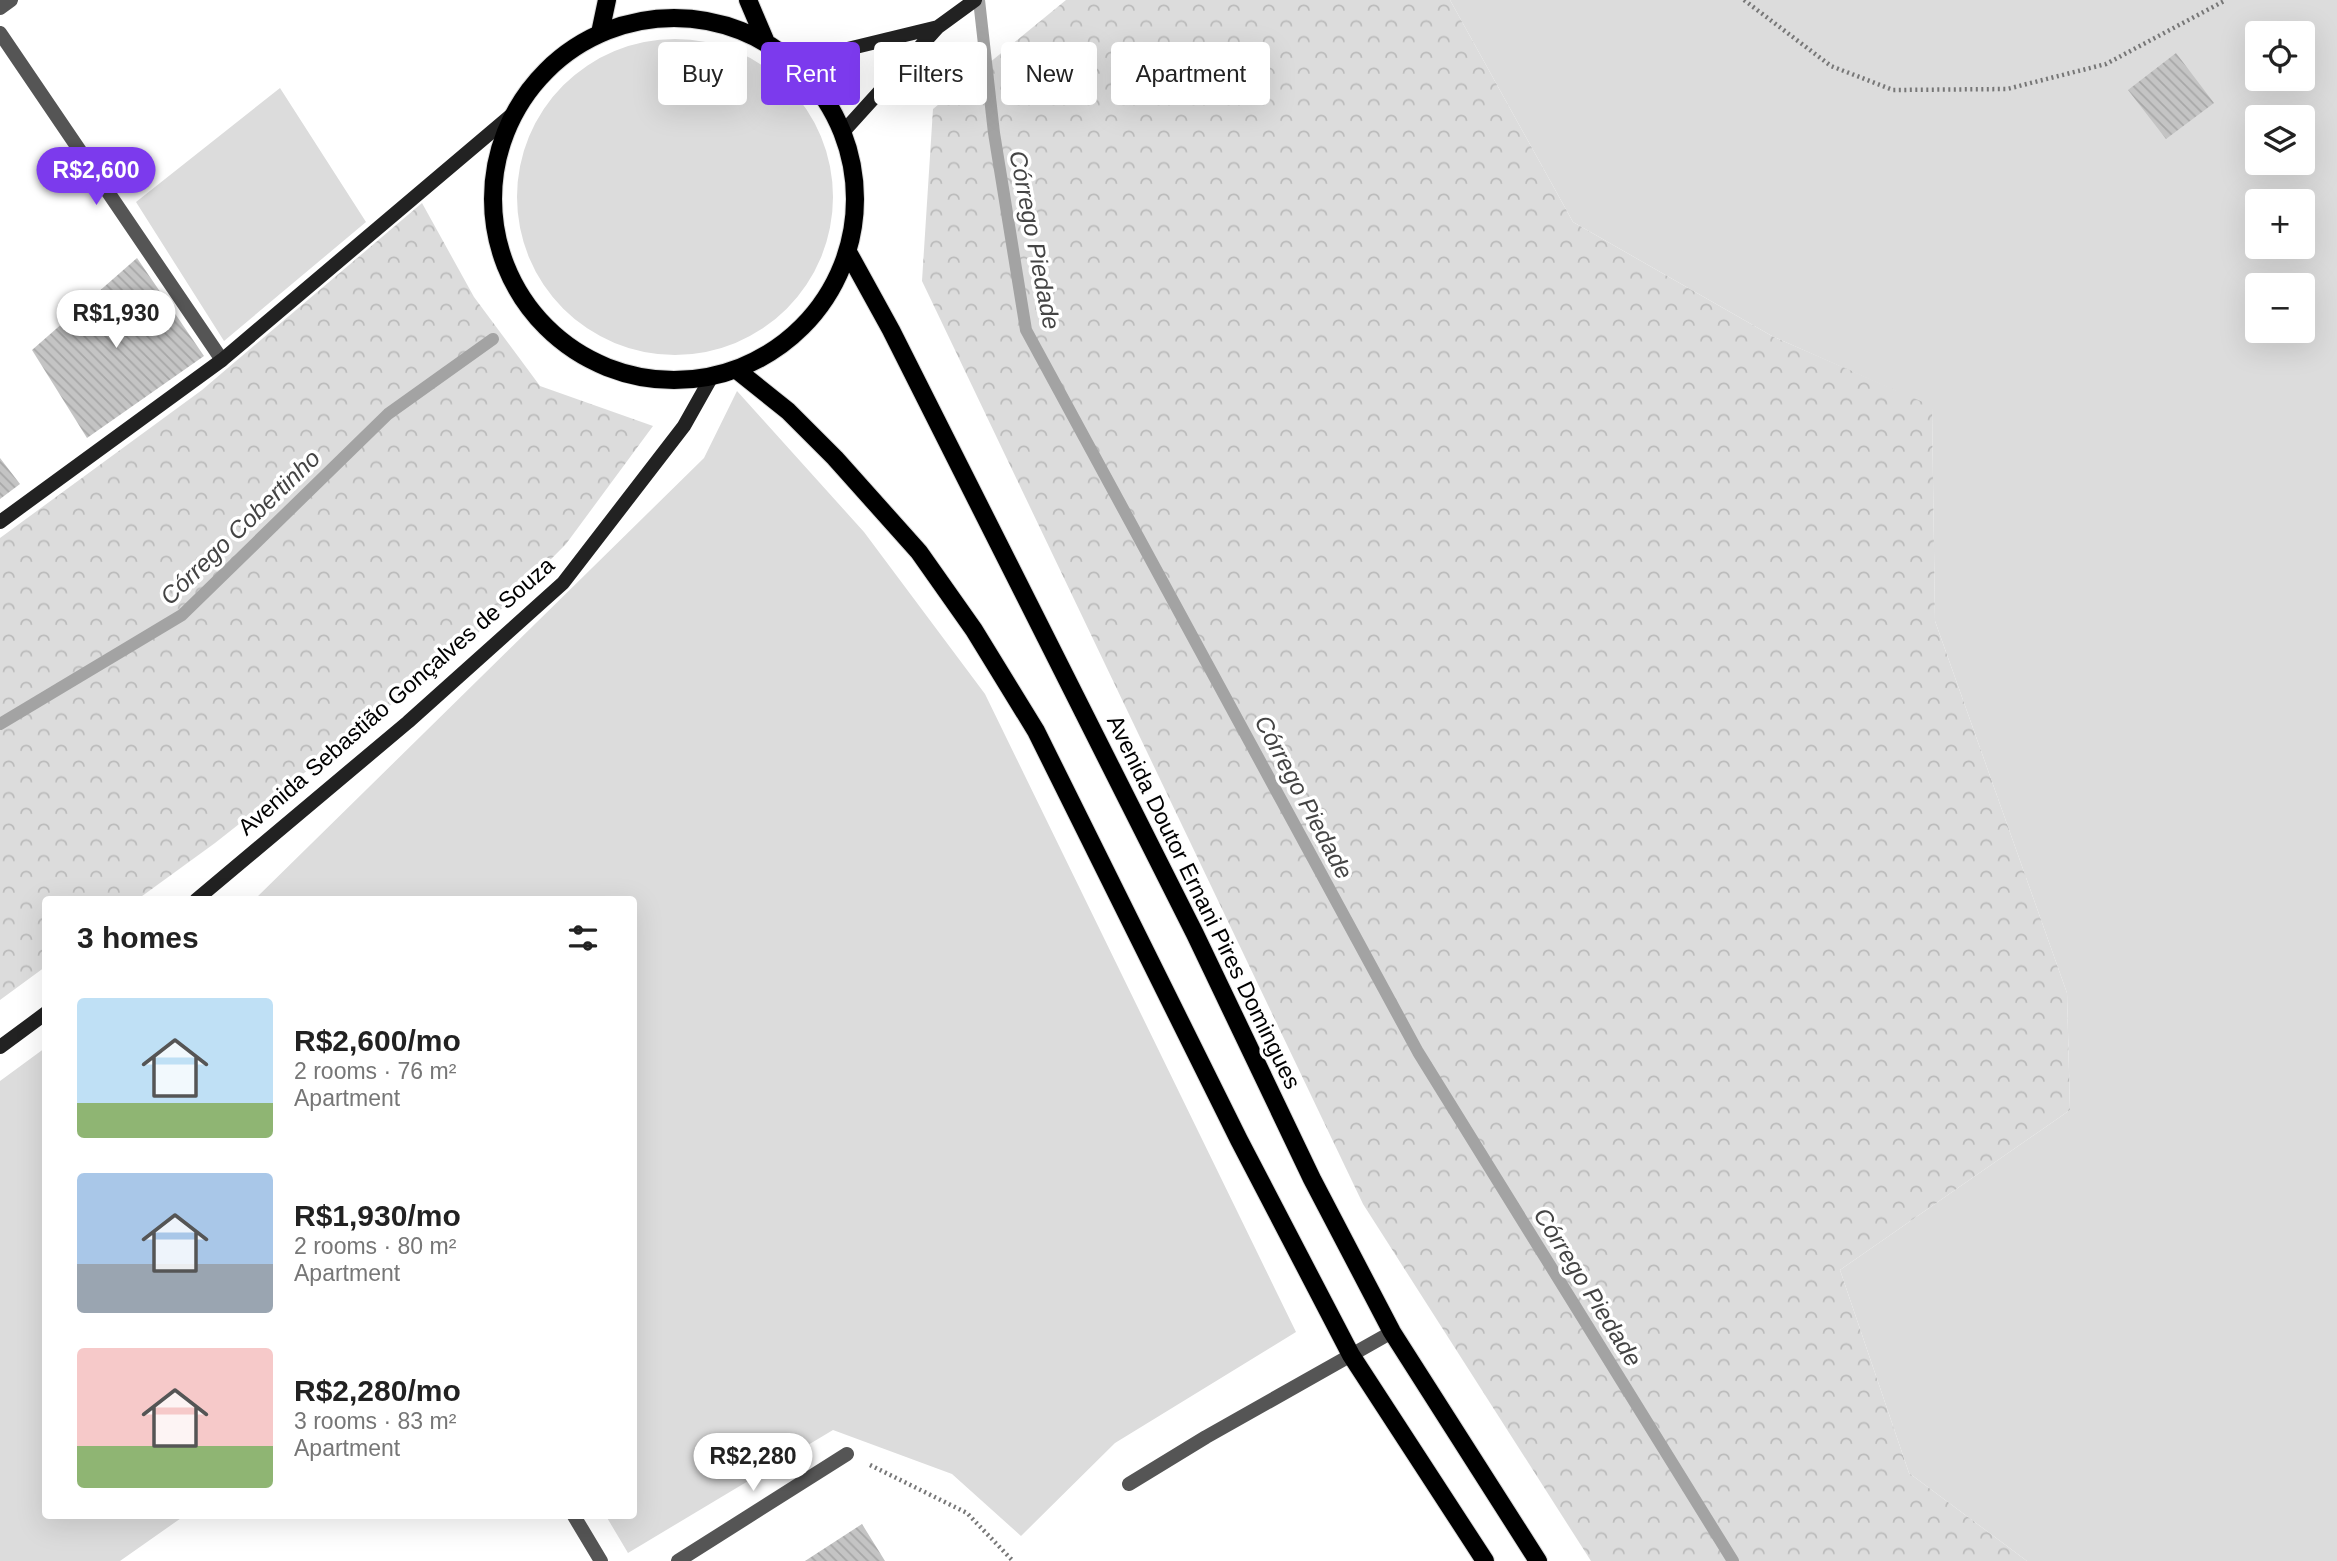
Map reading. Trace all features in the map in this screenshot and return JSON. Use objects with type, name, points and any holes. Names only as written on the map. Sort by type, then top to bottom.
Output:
[{"type":"main road","points":[[600,33],[607,0]]},
{"type":"main road","points":[[748,0],[765,40]]},
{"type":"main road","points":[[843,132],[938,26],[975,0]]},
{"type":"main road","points":[[0,522],[222,360],[515,111],[551,65],[600,33],[655,17],[712,20],[768,42]]},
{"type":"main road","points":[[860,46],[938,26]]},
{"type":"main road","points":[[515,111],[496,160],[492,212],[503,263],[528,308],[564,345],[609,370],[659,382],[711,379],[738,371],[786,344],[824,303],[848,252],[856,192],[843,132],[829,105]]},
{"type":"main road","name":"Avenida Doutor Ernani Pires Domingues","points":[[848,252],[922,391],[1189,922],[1312,1179],[1392,1332],[1538,1561]]},
{"type":"main road","points":[[738,371],[788,411],[835,458],[919,552],[974,630],[1036,730],[1233,1128],[1350,1355],[1485,1561]]},
{"type":"main road","name":"Avenida Sebastião Gonçalves de Souza","points":[[213,894],[563,583],[684,426],[711,379]]},
{"type":"main road","points":[[0,1047],[42,1016]]},
{"type":"street","points":[[0,8],[10,0]]},
{"type":"street","points":[[0,33],[222,360]]},
{"type":"street","points":[[1129,1484],[1392,1332]]},
{"type":"street","points":[[678,1561],[847,1454]]},
{"type":"street","points":[[576,1519],[601,1561]]},
{"type":"path","points":[[1744,0],[1831,66],[1893,90],[2007,89],[2106,64],[2226,0]]},
{"type":"path","points":[[847,1454],[967,1513],[1013,1561]]},
{"type":"green space","points":[[1066,0],[1450,0],[1573,222],[1772,336],[1932,406],[1935,621],[2067,993],[2070,1110],[1840,1270],[1909,1473],[2027,1561],[1591,1561],[1363,1204],[922,281],[933,109],[938,105],[987,105],[987,65],[1001,53],[1001,105],[1097,105],[1097,42],[1015,42]]},
{"type":"green space","points":[[1450,0],[2337,0],[2337,1561],[2027,1561],[1909,1473],[1840,1270],[2070,1110],[2067,993],[1935,621],[1932,407],[1772,336],[1573,222]]},
{"type":"green space","points":[[659,39],[706,42],[658,42],[658,105],[747,105],[747,56],[750,57],[761,64],[761,105],[804,105],[807,109],[821,136],[833,181],[830,228],[821,258],[807,285],[787,309],[750,337],[691,355],[644,352],[614,343],[587,329],[563,309],[535,272],[517,213],[520,166],[529,136],[543,109],[563,85],[600,57]]},
{"type":"green space","points":[[280,88],[366,222],[224,341],[136,202]]},
{"type":"green space","points":[[422,203],[474,297],[540,386],[653,426],[566,544],[462,649],[215,843],[142,896],[42,896],[42,969],[0,1000],[0,538],[202,390]]},
{"type":"green space","points":[[737,391],[864,532],[985,694],[1296,1332],[1115,1443],[1021,1536],[952,1474],[833,1430],[628,1553],[608,1519],[637,1519],[637,896],[258,896],[704,458]]},
{"type":"green space","points":[[42,1050],[42,1519],[180,1519],[120,1561],[0,1561],[0,1081]]},
{"type":"building","points":[[2176,53],[2214,103],[2166,139],[2128,90]]},
{"type":"building","points":[[137,258],[204,356],[87,438],[32,350]]},
{"type":"building","points":[[0,458],[20,484],[0,499]]},
{"type":"building","points":[[862,1524],[885,1561],[805,1561]]},
{"type":"waterway","name":"Córrego Piedade","points":[[979,0],[994,133],[1026,330],[1418,1052],[1733,1561]]},
{"type":"waterway","name":"Córrego Cobertinho","points":[[0,724],[182,615],[388,414],[493,339]]}]
